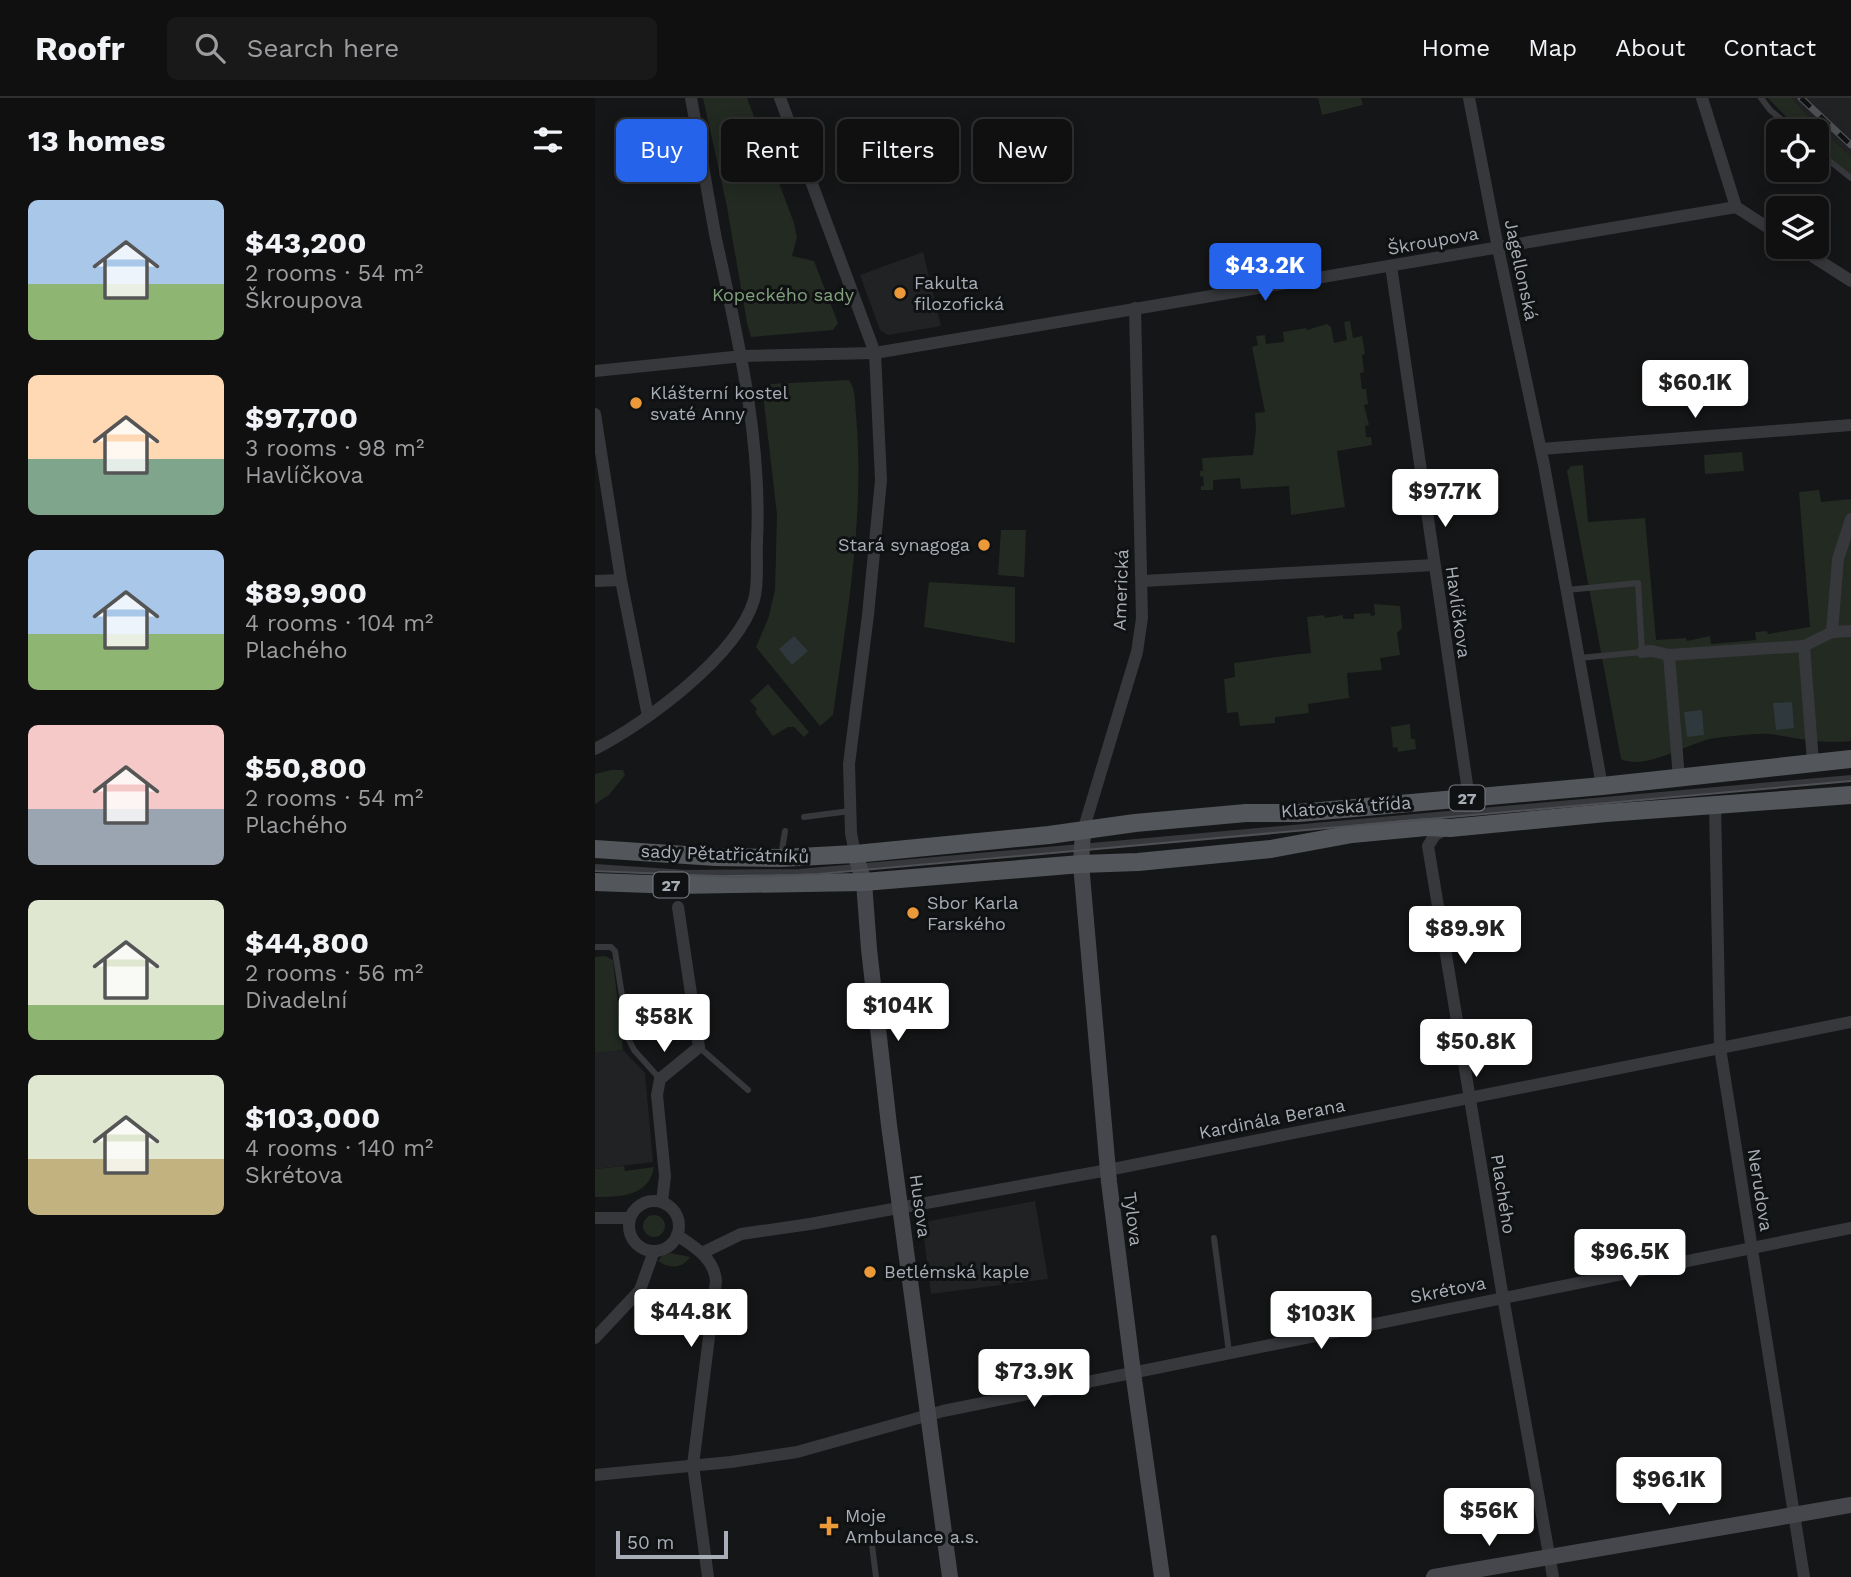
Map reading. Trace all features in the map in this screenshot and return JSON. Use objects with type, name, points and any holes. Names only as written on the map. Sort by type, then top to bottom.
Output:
[{"type":"main road","name":"Klatovská třída","points":[[860,868],[1082,847],[1138,862],[1263,850],[1377,831],[1450,828],[1604,799],[1679,778],[1714,790],[1813,762],[1851,759]]},
{"type":"main road","name":"Klatovská třída","points":[[860,868],[1082,847],[1135,823],[1234,814],[1298,813],[1469,797],[1604,799],[1714,790],[1851,795]]},
{"type":"main road","name":"sady Pětatřicátníků","points":[[595,849],[716,857],[780,858],[860,868]]},
{"type":"main road","name":"sady Pětatřicátníků","points":[[595,882],[676,885],[860,868]]},
{"type":"street","points":[[595,749],[648,716],[721,655],[737,634],[754,599],[759,504],[743,356],[716,236],[691,98]]},
{"type":"street","points":[[780,98],[875,353],[881,480],[869,615],[849,764],[850,811],[860,868]]},
{"type":"street","name":"Jagellonská","points":[[1469,98],[1541,449],[1604,799]]},
{"type":"street","points":[[1702,98],[1736,207],[1766,226]]},
{"type":"street","name":"Škroupova","points":[[595,371],[743,356],[875,353],[1736,207]]},
{"type":"street","points":[[1817,259],[1851,281]]},
{"type":"street","name":"Havlíčkova","points":[[1391,266],[1469,797]]},
{"type":"street","name":"Americká","points":[[1082,847],[1137,652],[1142,618],[1135,308]]},
{"type":"street","points":[[595,414],[621,580],[648,716]]},
{"type":"street","points":[[1541,449],[1851,425]]},
{"type":"street","points":[[1832,632],[1838,559],[1851,519]]},
{"type":"street","points":[[1143,581],[1434,565]]},
{"type":"street","points":[[595,581],[621,580]]},
{"type":"street","points":[[1642,652],[1669,655],[1804,646],[1832,632],[1851,631]]},
{"type":"street","points":[[1804,646],[1813,762]]},
{"type":"street","points":[[1669,655],[1679,778]]},
{"type":"street","name":"Nerudova","points":[[1714,790],[1720,1048],[1804,1577]]},
{"type":"street","name":"Plachého","points":[[1450,828],[1436,835],[1428,846],[1553,1577]]},
{"type":"street","name":"Tylova","points":[[1082,847],[1108,1170],[1162,1577]]},
{"type":"street","name":"Husova","points":[[860,868],[889,1125],[950,1577]]},
{"type":"street","points":[[662,1202],[665,1176],[657,1095],[660,1079],[699,1047],[678,906]]},
{"type":"street","name":"Kardinála Berana","points":[[702,1252],[741,1234],[1108,1170],[1851,1022]]},
{"type":"street","points":[[653,1200],[662,1202],[670,1206],[678,1217],[677,1235],[667,1247],[655,1251],[642,1248],[632,1239],[629,1218],[640,1204],[653,1200]]},
{"type":"street","points":[[595,1218],[629,1218]]},
{"type":"street","name":"Skrétova","points":[[595,1475],[797,1452],[929,1414],[1851,1228]]},
{"type":"street","points":[[677,1235],[702,1252],[714,1269],[716,1281],[693,1465],[708,1577]]},
{"type":"street","points":[[595,1338],[640,1290],[655,1251]]},
{"type":"street","points":[[1434,1577],[1851,1505]]},
{"type":"lane","points":[[1761,98],[1781,119]]},
{"type":"lane","points":[[1829,161],[1851,178]]},
{"type":"lane","points":[[1567,590],[1638,583],[1642,652],[1579,658]]},
{"type":"lane","name":"Klatovská třída","points":[[1714,790],[1851,778]]},
{"type":"lane","name":"Klatovská třída","points":[[1082,847],[1604,799]]},
{"type":"lane","points":[[804,817],[850,811]]},
{"type":"lane","points":[[780,858],[785,831]]},
{"type":"lane","name":"sady Pětatřicátníků","points":[[595,867],[745,874],[860,868]]},
{"type":"lane","points":[[595,947],[611,947],[615,951],[629,1040],[634,1050],[660,1079]]},
{"type":"lane","points":[[699,1047],[748,1090]]},
{"type":"lane","points":[[1214,1238],[1229,1352]]},
{"type":"lane","points":[[871,1537],[876,1577]]},
{"type":"shaded area","points":[[1792,98],[1851,98],[1851,156],[1829,136],[1829,119],[1810,119]]},
{"type":"shaded area","name":"Fakulta filozofická","points":[[923,252],[941,326],[888,335],[880,330],[860,275]]},
{"type":"shaded area","points":[[794,636],[808,651],[792,665],[779,649]]},
{"type":"shaded area","points":[[1792,702],[1794,728],[1776,730],[1773,703]]},
{"type":"shaded area","points":[[1702,710],[1704,735],[1687,737],[1684,712]]},
{"type":"shaded area","points":[[623,1050],[645,1073],[653,1162],[595,1169],[595,1053]]},
{"type":"shaded area","points":[[1035,1201],[1048,1279],[931,1294],[923,1229],[929,1221]]},
{"type":"green space","name":"Kopeckého sady","points":[[703,98],[747,98],[755,119],[721,119],[721,180]]},
{"type":"green space","points":[[1318,98],[1361,98],[1363,105],[1322,115]]},
{"type":"green space","points":[[1768,98],[1792,98],[1810,119],[1788,119]]},
{"type":"green space","points":[[1829,136],[1851,156],[1851,175],[1829,157]]},
{"type":"green space","name":"Kopeckého sady","points":[[721,182],[779,182],[797,237],[792,256],[814,261],[838,323],[833,330],[751,337]]},
{"type":"green space","points":[[1350,321],[1353,338],[1362,336],[1365,354],[1362,355],[1364,372],[1360,373],[1368,404],[1364,405],[1369,425],[1365,426],[1366,437],[1371,437],[1372,445],[1337,451],[1345,507],[1291,515],[1289,486],[1241,489],[1240,478],[1213,480],[1213,490],[1201,490],[1201,486],[1204,486],[1203,477],[1200,476],[1200,471],[1203,471],[1202,458],[1253,455],[1255,413],[1265,412],[1252,347],[1258,345],[1256,336],[1265,335],[1266,344],[1284,342],[1283,332],[1307,330],[1327,324],[1331,327],[1334,343],[1347,340],[1344,322]]},
{"type":"green space","points":[[849,380],[855,397],[858,453],[853,565],[833,715],[820,726],[756,647],[768,619],[775,590],[777,515],[763,394],[771,384]]},
{"type":"green space","points":[[1742,452],[1744,471],[1705,474],[1704,455]]},
{"type":"green space","points":[[1583,465],[1588,522],[1645,518],[1656,640],[1686,638],[1687,641],[1710,636],[1711,644],[1756,640],[1755,632],[1767,631],[1768,634],[1810,627],[1799,492],[1819,490],[1821,502],[1851,499],[1851,741],[1820,741],[1770,734],[1750,735],[1710,739],[1641,762],[1621,759],[1567,471],[1571,466]]},
{"type":"green space","points":[[1001,530],[1026,530],[1024,577],[998,575]]},
{"type":"green space","points":[[929,582],[1015,587],[1015,643],[924,627]]},
{"type":"green space","points":[[1374,604],[1400,606],[1402,628],[1397,633],[1400,655],[1380,658],[1382,670],[1347,673],[1349,698],[1308,704],[1309,713],[1275,717],[1275,723],[1240,726],[1238,712],[1227,713],[1224,679],[1235,677],[1234,663],[1311,653],[1307,617],[1343,615],[1343,619],[1354,619],[1354,614],[1370,613],[1371,616],[1375,615]]},
{"type":"green space","points":[[768,684],[809,732],[804,737],[794,727],[788,727],[773,736],[755,712],[757,709],[750,701]]},
{"type":"green space","points":[[1410,724],[1411,739],[1415,739],[1416,749],[1398,752],[1397,747],[1393,748],[1391,727]]},
{"type":"green space","points":[[623,770],[625,775],[609,795],[595,804],[595,774]]},
{"type":"green space","points":[[605,956],[613,960],[623,1050],[595,1053],[595,957]]},
{"type":"green space","points":[[624,1166],[625,1171],[654,1167],[651,1177],[639,1190],[614,1197],[595,1197],[595,1169]]},
{"type":"green space","points":[[654,1215],[662,1218],[665,1226],[662,1234],[654,1237],[646,1234],[643,1226],[646,1218]]},
{"type":"green space","points":[[671,1253],[690,1257],[683,1264],[675,1266],[658,1261],[662,1256]]},
{"type":"tram line","points":[[595,871],[740,877],[818,874],[1851,781]]},
{"type":"railway","points":[[1801,98],[1851,145]]},
{"type":"place","name":"Fakulta filozofická","points":[[900,293]]},
{"type":"place","name":"Klášterní kostel svaté Anny","points":[[636,403]]},
{"type":"place","name":"Stará synagoga","points":[[984,545]]},
{"type":"place","name":"Sbor Karla Farského","points":[[913,913]]},
{"type":"place","name":"Betlémská kaple","points":[[870,1272]]},
{"type":"place","name":"Moje Ambulance a.s.","points":[[829,1526]]}]
